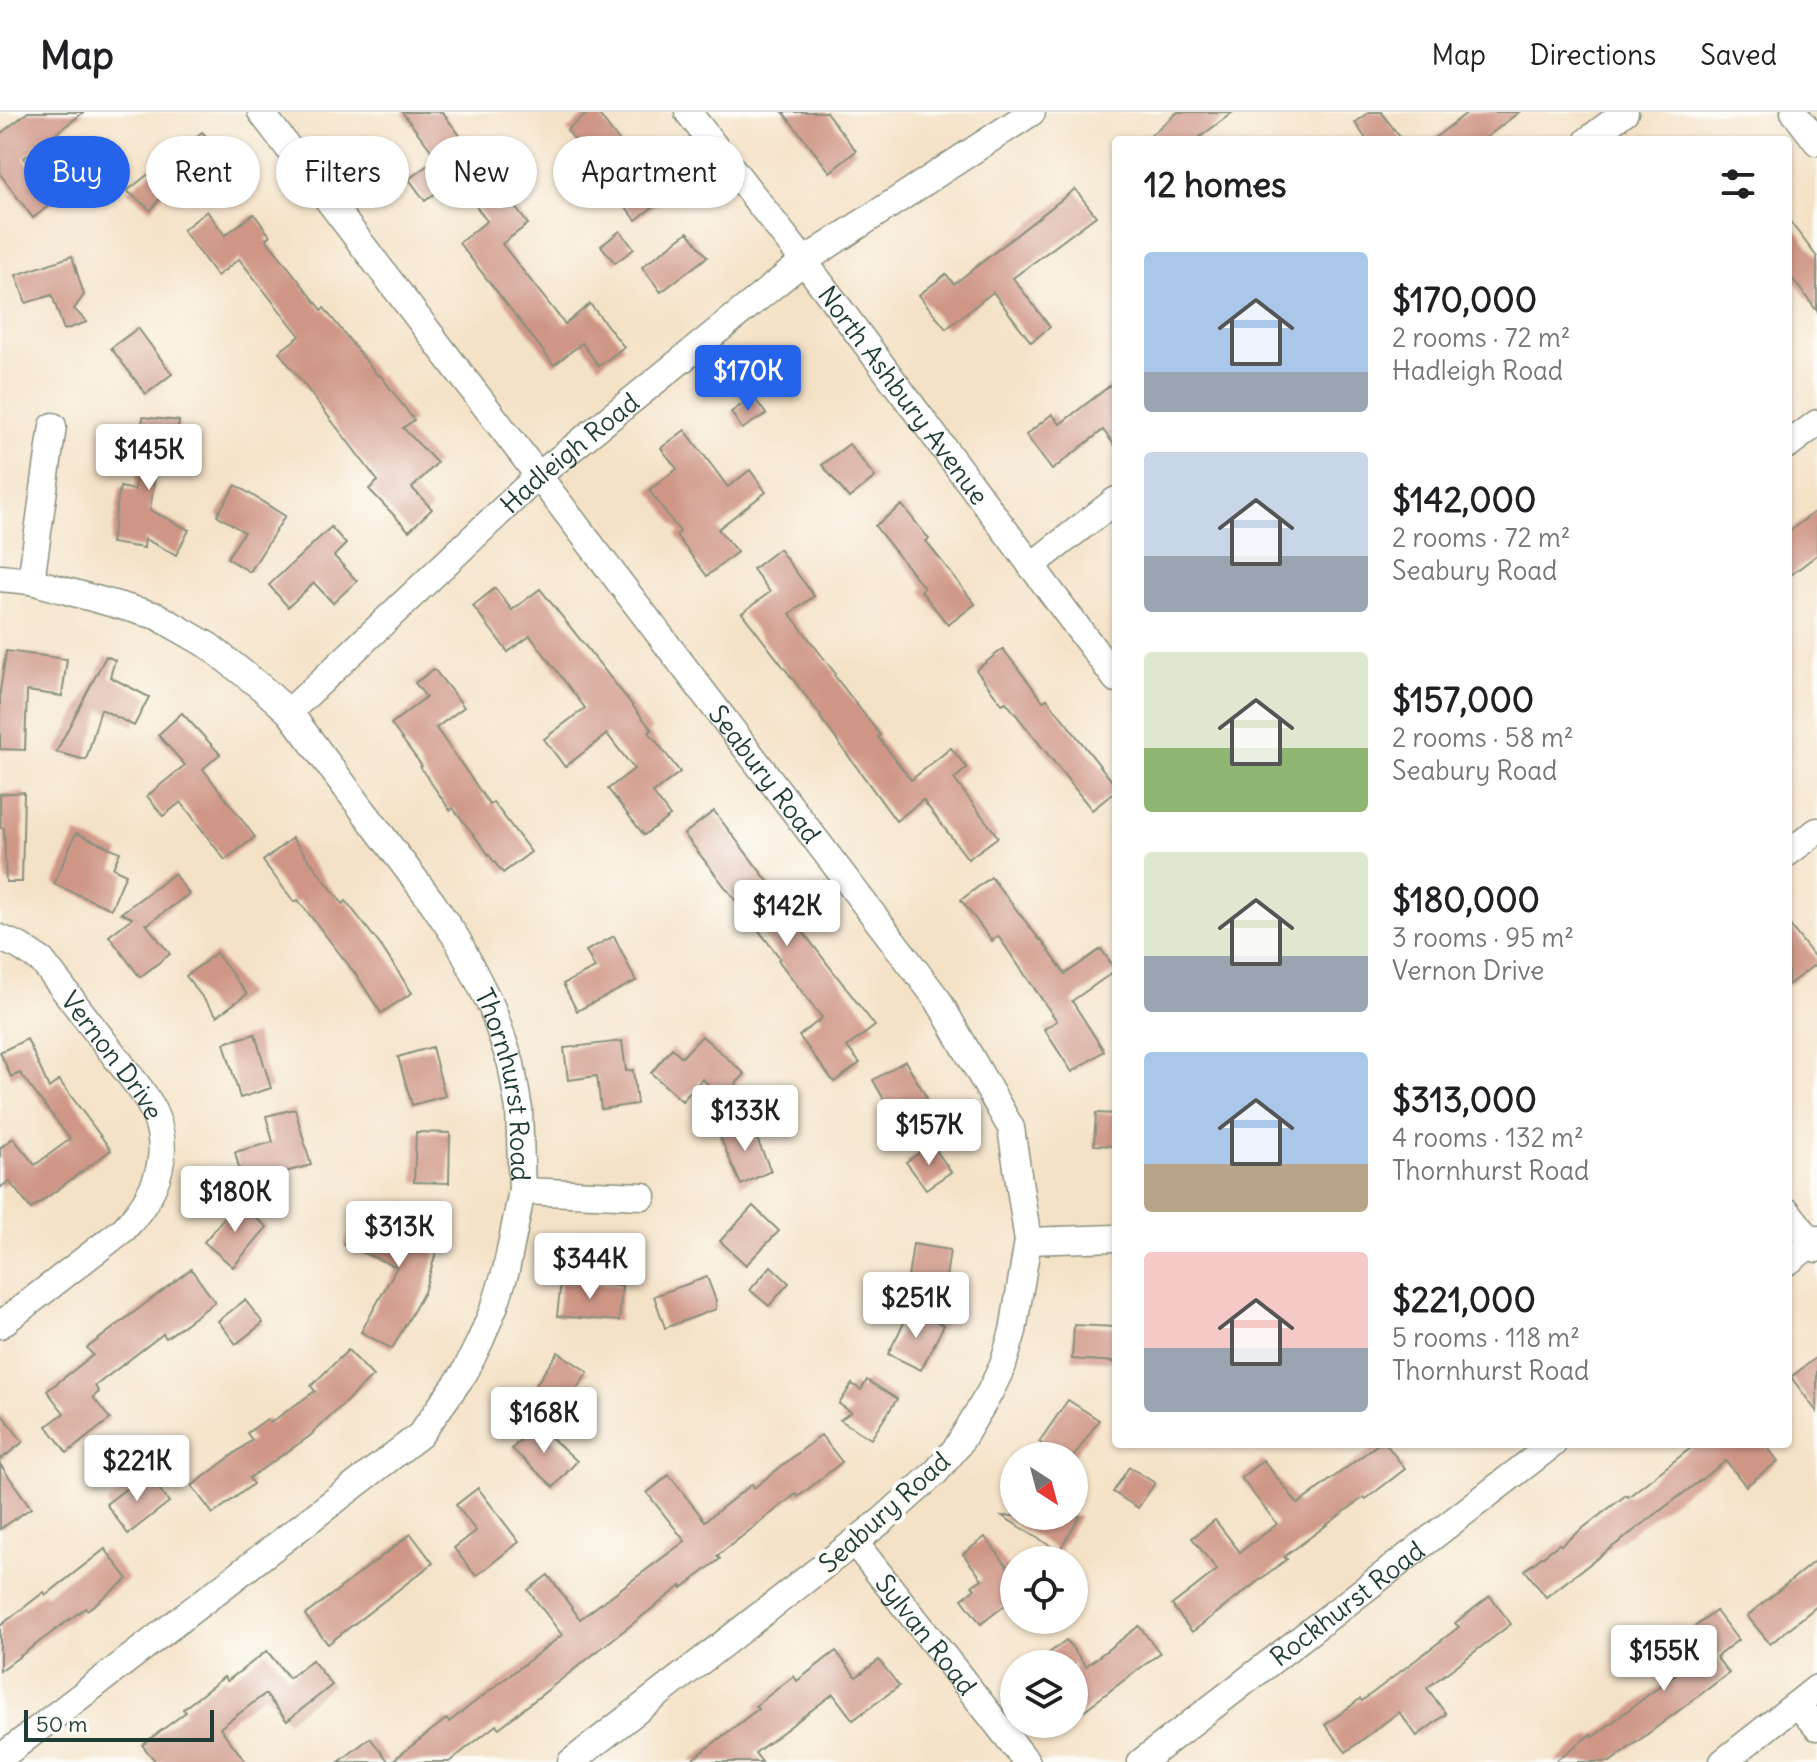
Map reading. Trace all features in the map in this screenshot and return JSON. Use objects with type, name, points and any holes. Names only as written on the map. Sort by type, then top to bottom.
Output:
[{"type":"street","name":"Seabury Road","points":[[261,112],[938,1000],[1011,1128],[1028,1241],[1013,1331],[1003,1365],[990,1392],[957,1447],[936,1472],[855,1543],[571,1762]]},
{"type":"street","name":"North Ashbury Avenue","points":[[688,112],[804,261],[1112,674]]},
{"type":"street","name":"Hadleigh Road","points":[[289,712],[538,476],[804,261],[1032,112]]},
{"type":"street","points":[[1593,136],[1625,112]]},
{"type":"street","points":[[1794,112],[1817,142]]},
{"type":"street","points":[[1792,442],[1817,423]]},
{"type":"street","points":[[31,581],[53,426]]},
{"type":"street","points":[[1031,566],[1112,503]]},
{"type":"street","name":"Thornhurst Road","points":[[0,578],[31,581],[157,616],[218,653],[289,712],[432,902],[475,972],[492,1008],[511,1064],[519,1109],[522,1191],[506,1270],[481,1339],[465,1372],[420,1435],[0,1758]]},
{"type":"street","points":[[1792,850],[1817,831]]},
{"type":"street","name":"Vernon Drive","points":[[0,938],[42,961],[141,1090],[154,1108],[162,1150],[154,1187],[139,1213],[124,1229],[0,1325]]},
{"type":"street","points":[[522,1191],[643,1196]]},
{"type":"street","points":[[1792,1217],[1815,1244],[1792,1259]]},
{"type":"street","points":[[1028,1241],[1112,1238]]},
{"type":"street","name":"Rockhurst Road","points":[[1141,1762],[1548,1448]]},
{"type":"street","name":"Sylvan Road","points":[[855,1543],[1027,1762]]},
{"type":"street","points":[[1723,1762],[1807,1696],[1817,1727]]},
{"type":"building","points":[[28,112],[84,112],[53,136],[24,136],[24,206],[0,174],[0,134]]},
{"type":"building","points":[[402,112],[442,112],[460,136],[425,136],[425,142]]},
{"type":"building","points":[[589,112],[597,112],[615,136],[572,136],[567,130]]},
{"type":"building","points":[[783,112],[826,112],[856,151],[830,172]]},
{"type":"building","points":[[1178,112],[1233,112],[1201,136],[1150,136]]},
{"type":"building","points":[[1369,112],[1381,112],[1399,136],[1364,136],[1355,123]]},
{"type":"building","points":[[1468,112],[1519,112],[1488,136],[1437,136]]},
{"type":"building","points":[[425,167],[425,201],[409,179]]},
{"type":"building","points":[[146,176],[146,206],[130,193],[130,189]]},
{"type":"building","points":[[1075,189],[1096,216],[1013,278],[1050,327],[1031,342],[993,292],[946,329],[919,295],[946,274],[954,284]]},
{"type":"building","points":[[26,208],[46,208],[33,218]]},
{"type":"building","points":[[477,208],[516,208],[528,224],[502,244],[565,324],[590,304],[624,347],[599,366],[582,343],[554,365],[459,243],[487,221]]},
{"type":"building","points":[[627,208],[651,208],[636,220]]},
{"type":"building","points":[[207,211],[225,235],[254,214],[270,236],[266,239],[414,420],[403,428],[437,463],[412,488],[432,509],[409,531],[369,489],[378,481],[279,352],[300,336],[239,259],[217,276],[183,230]]},
{"type":"building","points":[[1792,224],[1817,257],[1817,311],[1792,278]]},
{"type":"building","points":[[620,231],[634,249],[615,263],[601,246]]},
{"type":"building","points":[[688,232],[707,257],[661,292],[642,267]]},
{"type":"building","points":[[72,256],[84,295],[74,309],[87,322],[64,330],[52,295],[26,303],[16,275]]},
{"type":"building","points":[[138,328],[172,374],[146,394],[111,348]]},
{"type":"building","points":[[1112,384],[1112,442],[1103,430],[1052,470],[1026,435],[1052,414],[1060,424]]},
{"type":"building","points":[[754,397],[766,414],[742,429],[731,412]]},
{"type":"building","points":[[143,417],[179,421],[173,472],[156,470],[150,510],[189,530],[176,555],[145,539],[144,548],[111,543],[120,487],[135,490]]},
{"type":"building","points":[[685,430],[728,487],[750,470],[766,492],[718,529],[737,552],[707,576],[676,535],[680,532],[649,490],[677,469],[661,448]]},
{"type":"building","points":[[849,444],[875,477],[849,498],[822,465]]},
{"type":"building","points":[[236,485],[285,516],[250,572],[227,558],[244,532],[217,515]]},
{"type":"building","points":[[902,505],[975,604],[948,625],[921,591],[924,588],[875,526]]},
{"type":"building","points":[[1817,510],[1817,555],[1792,574],[1792,529]]},
{"type":"building","points":[[331,527],[346,544],[334,556],[357,581],[333,603],[314,583],[288,607],[269,585]]},
{"type":"building","points":[[779,549],[814,596],[790,614],[911,780],[951,748],[967,768],[954,779],[998,837],[968,859],[923,800],[896,821],[742,613],[770,592],[753,569]]},
{"type":"building","points":[[495,588],[512,610],[540,589],[652,730],[649,732],[680,772],[653,793],[670,816],[644,835],[608,789],[634,769],[607,734],[565,767],[544,739],[585,708],[530,636],[508,652],[473,606]]},
{"type":"building","points":[[1003,649],[1112,781],[1112,794],[1092,810],[1006,702],[1002,704],[976,670]]},
{"type":"building","points":[[6,651],[67,659],[62,696],[27,691],[25,750],[0,749],[0,691]]},
{"type":"building","points":[[106,656],[115,660],[110,677],[149,697],[134,726],[101,709],[86,760],[56,752]]},
{"type":"building","points":[[434,669],[464,707],[436,728],[490,805],[493,802],[531,852],[503,873],[453,808],[450,810],[391,724],[426,697],[415,683]]},
{"type":"building","points":[[182,713],[220,754],[203,769],[255,837],[225,860],[181,802],[163,816],[147,796],[185,765],[158,735]]},
{"type":"building","points":[[24,792],[22,882],[6,882],[0,794]]},
{"type":"building","points":[[714,811],[875,1026],[847,1047],[860,1063],[834,1082],[799,1036],[822,1018],[778,960],[780,958],[684,834]]},
{"type":"building","points":[[76,833],[120,852],[113,868],[126,874],[111,909],[54,884]]},
{"type":"building","points":[[292,838],[343,904],[346,901],[381,946],[412,993],[381,1013],[357,976],[298,900],[294,902],[263,861]]},
{"type":"building","points":[[174,874],[189,894],[146,924],[170,954],[140,977],[109,936],[132,918],[121,913]]},
{"type":"building","points":[[991,877],[1065,974],[1101,949],[1112,964],[1112,973],[1072,1001],[1104,1051],[1072,1072],[1044,1029],[1057,1021],[998,936],[992,941],[961,900]]},
{"type":"building","points":[[1792,928],[1817,960],[1792,982]]},
{"type":"building","points":[[614,936],[636,981],[577,1011],[563,984],[595,968],[586,951]]},
{"type":"building","points":[[216,953],[247,994],[217,1016],[186,976]]},
{"type":"building","points":[[255,1034],[271,1088],[240,1098],[224,1043]]},
{"type":"building","points":[[702,1036],[745,1074],[723,1098],[702,1079],[682,1101],[651,1073],[672,1048],[682,1057]]},
{"type":"building","points":[[27,1039],[49,1088],[59,1080],[111,1150],[31,1209],[9,1181],[0,1188],[0,1148],[13,1138],[35,1165],[70,1139],[20,1073],[11,1077],[0,1052]]},
{"type":"building","points":[[622,1041],[626,1071],[633,1070],[637,1104],[601,1109],[597,1076],[568,1080],[564,1048]]},
{"type":"building","points":[[432,1047],[445,1096],[412,1105],[398,1057]]},
{"type":"building","points":[[905,1061],[927,1098],[894,1117],[873,1080]]},
{"type":"building","points":[[295,1109],[311,1165],[281,1173],[282,1178],[244,1188],[235,1152],[273,1142],[266,1116]]},
{"type":"building","points":[[1096,1113],[1112,1114],[1112,1146],[1094,1145]]},
{"type":"building","points":[[749,1121],[771,1171],[741,1185],[719,1135]]},
{"type":"building","points":[[416,1132],[450,1133],[449,1183],[414,1182]]},
{"type":"building","points":[[932,1144],[951,1172],[926,1189],[906,1162]]},
{"type":"building","points":[[237,1202],[267,1227],[233,1267],[204,1242]]},
{"type":"building","points":[[753,1206],[779,1231],[746,1265],[720,1241]]},
{"type":"building","points":[[414,1207],[447,1217],[424,1292],[392,1349],[361,1332],[397,1267],[344,1245],[356,1217],[405,1237]]},
{"type":"building","points":[[913,1244],[950,1250],[945,1284],[908,1278]]},
{"type":"building","points":[[771,1266],[789,1283],[769,1306],[750,1290]]},
{"type":"building","points":[[191,1269],[215,1302],[166,1338],[163,1334],[95,1386],[99,1392],[93,1397],[110,1419],[67,1453],[47,1426],[64,1413],[47,1391],[93,1355],[87,1348]]},
{"type":"building","points":[[707,1277],[716,1309],[665,1328],[654,1296]]},
{"type":"building","points":[[561,1281],[622,1286],[619,1321],[557,1316]]},
{"type":"building","points":[[245,1300],[263,1323],[236,1344],[218,1321]]},
{"type":"building","points":[[911,1309],[944,1325],[921,1370],[888,1354]]},
{"type":"building","points":[[1074,1325],[1112,1327],[1112,1362],[1072,1359]]},
{"type":"building","points":[[348,1350],[373,1376],[310,1436],[249,1478],[253,1484],[213,1514],[192,1486],[252,1440],[247,1433],[267,1419],[270,1423],[315,1391],[311,1386]]},
{"type":"building","points":[[558,1352],[588,1372],[561,1412],[531,1392]]},
{"type":"building","points":[[1817,1357],[1817,1412],[1792,1378]]},
{"type":"building","points":[[867,1380],[897,1399],[871,1439],[840,1420],[851,1412],[839,1404],[852,1384],[861,1390]]},
{"type":"building","points":[[1068,1400],[1099,1420],[1084,1442],[1039,1442]]},
{"type":"building","points":[[0,1412],[23,1442],[0,1460]]},
{"type":"building","points":[[535,1423],[577,1461],[554,1487],[512,1449]]},
{"type":"building","points":[[821,1435],[842,1462],[798,1497],[796,1494],[717,1556],[720,1559],[499,1728],[496,1725],[449,1762],[391,1762],[446,1719],[449,1722],[562,1635],[528,1590],[548,1575],[580,1619],[685,1541],[647,1493],[669,1475],[705,1521],[752,1484],[754,1488]]},
{"type":"building","points":[[1373,1448],[1389,1448],[1405,1469],[1284,1557],[1287,1559],[1192,1632],[1172,1605],[1217,1570],[1192,1538],[1215,1520],[1240,1552],[1277,1524],[1241,1478],[1263,1460],[1298,1504]]},
{"type":"building","points":[[1691,1448],[1768,1448],[1778,1461],[1746,1486],[1726,1461],[1546,1597],[1525,1570],[1626,1495],[1628,1497]]},
{"type":"building","points":[[0,1464],[31,1508],[0,1529]]},
{"type":"building","points":[[1129,1467],[1155,1483],[1138,1508],[1113,1492]]},
{"type":"building","points":[[147,1473],[169,1502],[128,1534],[106,1504]]},
{"type":"building","points":[[478,1488],[519,1542],[476,1576],[454,1548],[476,1531],[456,1505]]},
{"type":"building","points":[[1025,1530],[1072,1530],[1062,1546],[1051,1546]]},
{"type":"building","points":[[411,1534],[433,1563],[328,1644],[305,1615]]},
{"type":"building","points":[[985,1537],[1000,1557],[1000,1609],[981,1624],[962,1599],[982,1579],[963,1554]]},
{"type":"building","points":[[105,1549],[128,1579],[0,1671],[0,1626]]},
{"type":"building","points":[[1817,1559],[1817,1606],[1770,1644],[1747,1616]]},
{"type":"building","points":[[1490,1596],[1511,1624],[1427,1688],[1446,1714],[1417,1736],[1399,1712],[1346,1752],[1325,1725],[1360,1699],[1362,1701],[1459,1627],[1455,1623]]},
{"type":"building","points":[[1716,1611],[1738,1640],[1716,1657],[1729,1673],[1610,1762],[1554,1762],[1591,1734],[1593,1737],[1681,1670],[1665,1649]]},
{"type":"building","points":[[1139,1626],[1160,1653],[1088,1707],[1088,1664]]},
{"type":"building","points":[[1066,1640],[1074,1650],[1053,1650]]},
{"type":"building","points":[[267,1651],[289,1678],[312,1660],[332,1685],[287,1721],[265,1694],[220,1728],[246,1762],[156,1762],[142,1745],[186,1712],[183,1709],[224,1677],[227,1681]]},
{"type":"building","points":[[836,1651],[856,1677],[879,1660],[899,1686],[853,1720],[833,1694],[755,1753],[762,1762],[689,1762],[758,1709],[755,1706],[794,1676],[797,1681]]},
{"type":"building","points":[[370,1738],[389,1762],[339,1762]]}]
